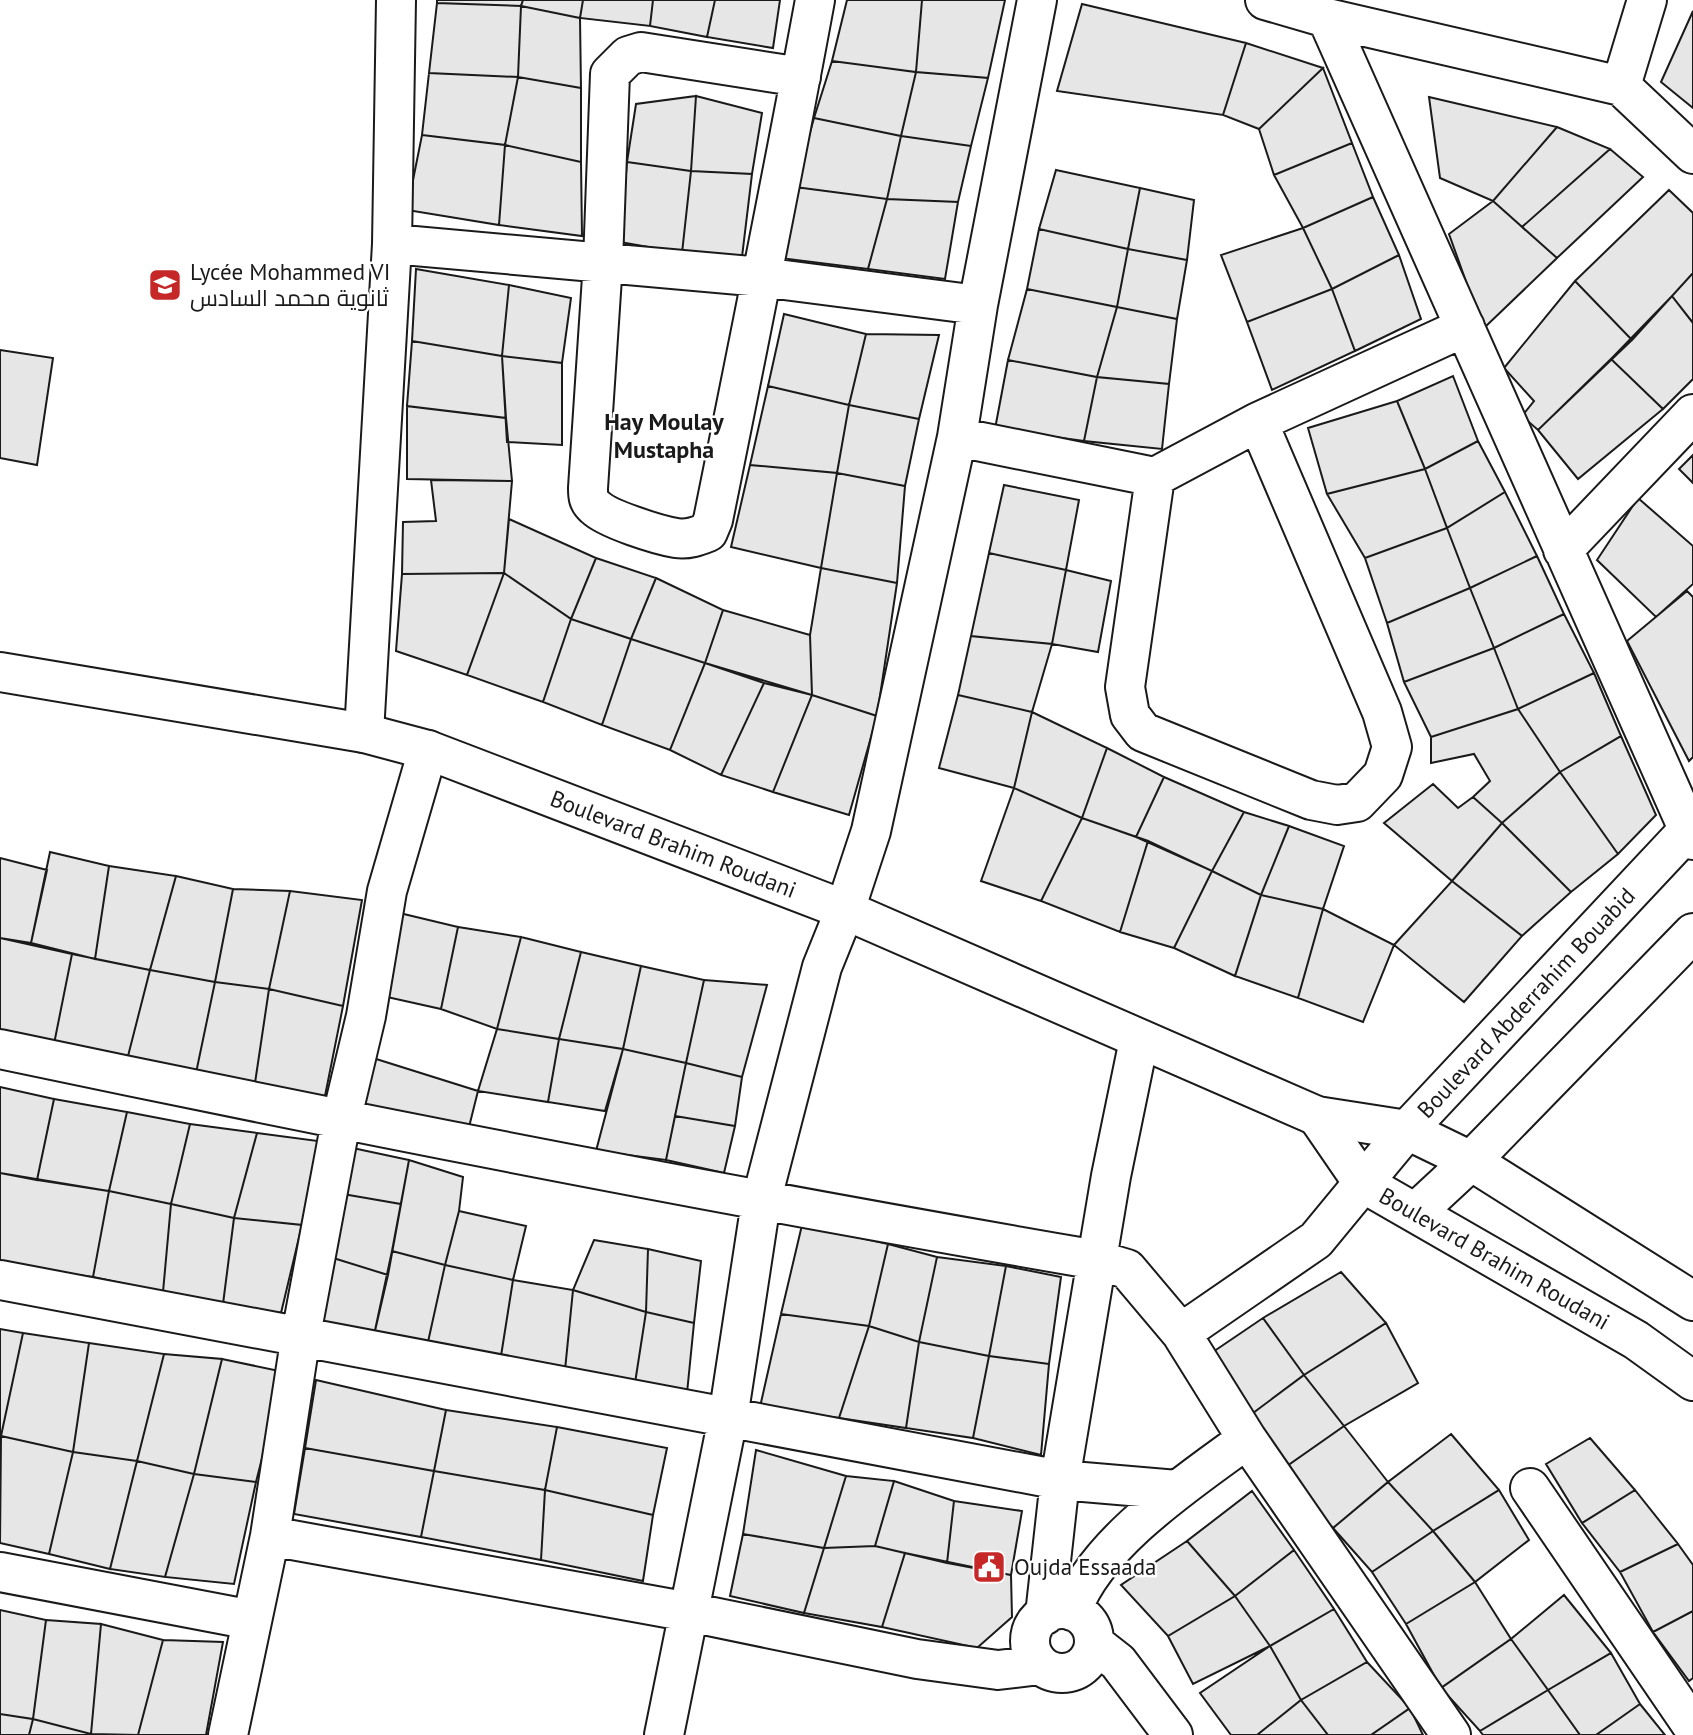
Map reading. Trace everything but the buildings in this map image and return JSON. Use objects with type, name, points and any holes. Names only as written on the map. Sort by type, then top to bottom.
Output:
[{"type":"street","points":[[363,733],[392,244],[396,0]]},
{"type":"street","points":[[801,77],[641,52],[628,56],[610,74],[603,262],[589,500],[596,509],[611,516],[677,538],[694,538],[708,532],[713,520],[762,277],[801,77],[815,0]]},
{"type":"street","points":[[664,1735],[728,1418],[761,1202],[818,979],[845,910],[871,831],[957,437],[978,306],[1037,0]]},
{"type":"street","points":[[1269,0],[1327,18],[1621,86],[1693,155]]},
{"type":"street","points":[[1621,86],[1647,0]]},
{"type":"street","points":[[1327,18],[1691,832]]},
{"type":"street","points":[[392,244],[762,277],[978,306]]},
{"type":"street","points":[[957,437],[1155,477],[1258,422],[1465,327]]},
{"type":"street","points":[[1563,550],[1693,414]]},
{"type":"street","points":[[1155,477],[1125,687],[1130,715],[1143,732],[1311,800],[1338,805],[1357,802],[1383,775],[1392,747],[1382,712],[1258,422]]},
{"type":"street","name":"Boulevard Brahim Roudani","points":[[0,672],[363,733],[428,750],[845,910],[1317,1116],[1407,1130],[1471,1161],[1693,1301]]},
{"type":"street","points":[[228,1735],[270,1536],[301,1335],[341,1121],[366,1016],[387,891],[428,750]]},
{"type":"street","name":"Boulevard Abderrahim Bouabid","points":[[1181,1333],[1315,1240],[1407,1130],[1691,832]]},
{"type":"street","points":[[1416,1212],[1471,1161],[1693,933]]},
{"type":"street","points":[[1059,1613],[1060,1480],[1111,1176],[1139,1040]]},
{"type":"street","points":[[0,1049],[341,1121],[761,1202],[1097,1260],[1127,1269],[1181,1333],[1247,1439],[1451,1735]]},
{"type":"street","name":"Boulevard Brahim Roudani","points":[[1317,1116],[1363,1183],[1636,1340],[1693,1381]]},
{"type":"street","points":[[0,1280],[1060,1480],[1177,1490]]},
{"type":"street","points":[[1059,1613],[1085,1618],[1092,1630],[1095,1644],[1090,1657],[1073,1670],[1052,1671],[1040,1665],[1032,1653],[1030,1638],[1035,1625],[1059,1613],[1089,1575],[1177,1490],[1247,1439]]},
{"type":"street","points":[[1530,1488],[1693,1727]]},
{"type":"street","points":[[270,1536],[689,1612],[917,1659],[998,1670],[1040,1665]]},
{"type":"street","points":[[0,1572],[252,1620]]},
{"type":"street","points":[[1095,1644],[1118,1662],[1173,1735]]},
{"type":"place","name":"Lycée Mohammed VI ثانوية محمد السادس","points":[[165,285]]},
{"type":"place","name":"Oujda Essaada","points":[[989,1567]]},
{"type":"district","name":"Hay Moulay Mustapha","points":[[664,436]]}]
